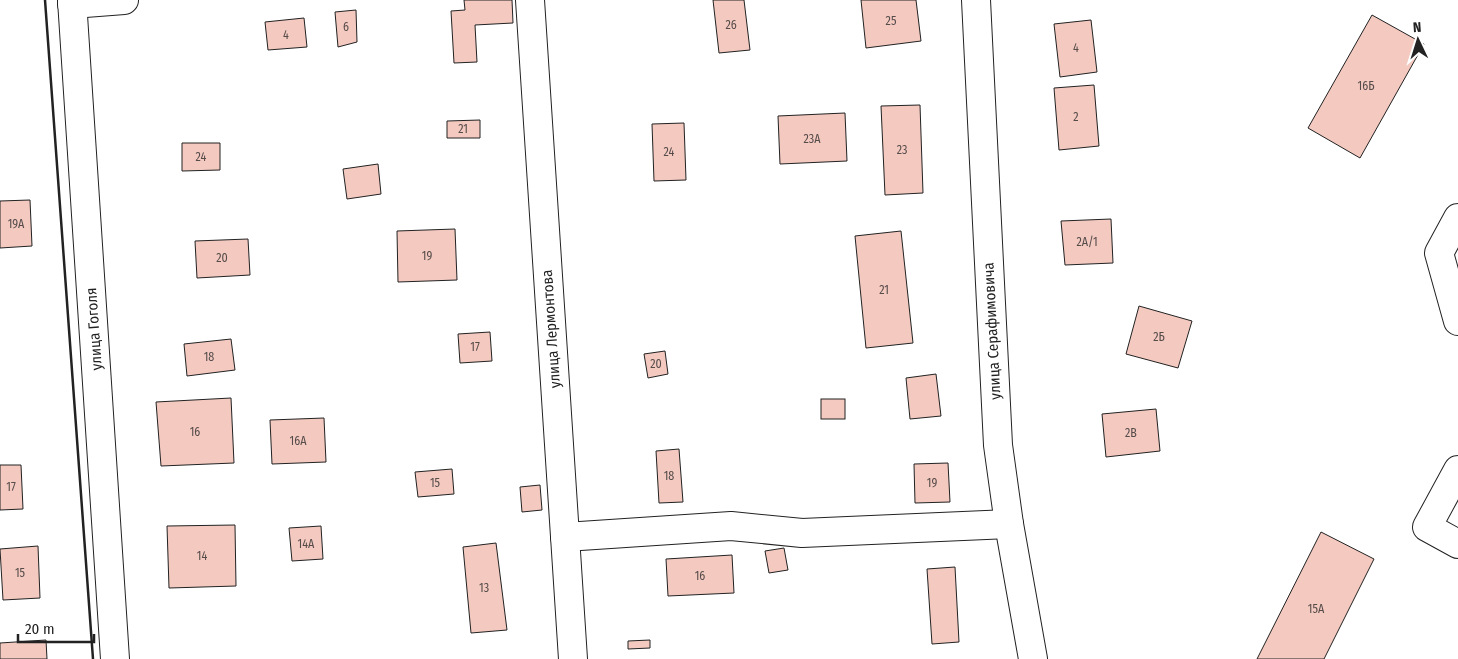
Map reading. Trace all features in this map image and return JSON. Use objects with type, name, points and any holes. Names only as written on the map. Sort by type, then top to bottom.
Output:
[{"type":"street","points":[[72,2],[124,0]]},
{"type":"street","name":"улица Лермонтова","points":[[530,0],[573,659]]},
{"type":"street","name":"улица Серафимовича","points":[[976,0],[998,446],[1009,524],[1034,659]]},
{"type":"street","name":"улица Гоголя","points":[[72,2],[115,659]]},
{"type":"street","points":[[1458,218],[1439,253],[1458,321]]},
{"type":"street","points":[[1458,470],[1427,527],[1458,544]]},
{"type":"street","points":[[565,537],[731,526],[802,533],[1009,524]]},
{"type":"building","points":[[464,0],[512,0],[513,23],[475,25],[477,62],[454,63],[451,11],[465,10]]},
{"type":"building","points":[[713,0],[744,0],[750,50],[719,53]]},
{"type":"building","points":[[861,0],[916,0],[921,41],[866,48]]},
{"type":"building","points":[[356,10],[357,42],[338,47],[335,12]]},
{"type":"building","points":[[1372,15],[1424,44],[1360,158],[1308,128]]},
{"type":"building","points":[[304,18],[307,47],[268,50],[265,22]]},
{"type":"building","points":[[1091,20],[1097,72],[1060,77],[1054,24]]},
{"type":"building","points":[[1094,85],[1099,146],[1059,150],[1054,88]]},
{"type":"building","points":[[920,105],[923,193],[885,195],[881,106]]},
{"type":"building","points":[[845,113],[847,161],[780,164],[778,116]]},
{"type":"building","points":[[480,120],[480,138],[447,138],[447,121]]},
{"type":"building","points":[[684,123],[686,180],[654,181],[652,124]]},
{"type":"building","points":[[182,143],[220,143],[220,170],[182,171]]},
{"type":"building","points":[[378,164],[381,194],[347,199],[343,169]]},
{"type":"building","points":[[30,200],[32,246],[0,248],[0,201]]},
{"type":"building","points":[[1111,219],[1113,263],[1065,265],[1061,221]]},
{"type":"building","points":[[455,229],[457,280],[398,282],[397,231]]},
{"type":"building","points":[[901,231],[913,343],[866,348],[855,236]]},
{"type":"building","points":[[248,239],[250,275],[197,278],[195,241]]},
{"type":"building","points":[[1139,306],[1192,321],[1178,368],[1126,354]]},
{"type":"building","points":[[490,332],[492,361],[460,363],[458,334]]},
{"type":"building","points":[[231,339],[235,370],[187,376],[184,344]]},
{"type":"building","points":[[665,351],[668,374],[648,378],[644,354]]},
{"type":"building","points":[[936,374],[941,416],[910,419],[906,378]]},
{"type":"building","points":[[231,398],[234,463],[161,466],[156,402]]},
{"type":"building","points":[[821,399],[845,399],[845,419],[821,419]]},
{"type":"building","points":[[1156,409],[1160,451],[1106,457],[1102,414]]},
{"type":"building","points":[[324,418],[326,462],[272,464],[270,420]]},
{"type":"building","points":[[679,449],[683,502],[659,503],[656,451]]},
{"type":"building","points":[[948,463],[950,502],[915,503],[914,464]]},
{"type":"building","points":[[0,465],[21,465],[23,509],[0,510]]},
{"type":"building","points":[[452,469],[454,494],[418,497],[415,472]]},
{"type":"building","points":[[540,485],[542,510],[522,512],[520,487]]},
{"type":"building","points":[[235,525],[236,586],[169,588],[167,526]]},
{"type":"building","points":[[321,526],[323,559],[292,561],[289,528]]},
{"type":"building","points":[[1321,532],[1374,559],[1324,659],[1257,659]]},
{"type":"building","points":[[496,543],[507,630],[471,633],[463,547]]},
{"type":"building","points":[[38,546],[40,598],[3,600],[0,549]]},
{"type":"building","points":[[784,548],[788,570],[769,573],[765,551]]},
{"type":"building","points":[[732,555],[734,593],[668,596],[666,559]]},
{"type":"building","points":[[955,567],[959,642],[932,644],[927,569]]},
{"type":"building","points":[[46,640],[47,659],[0,659],[0,643]]},
{"type":"building","points":[[650,640],[650,648],[628,649],[628,641]]},
{"type":"wall","points":[[45,0],[93,659]]}]
